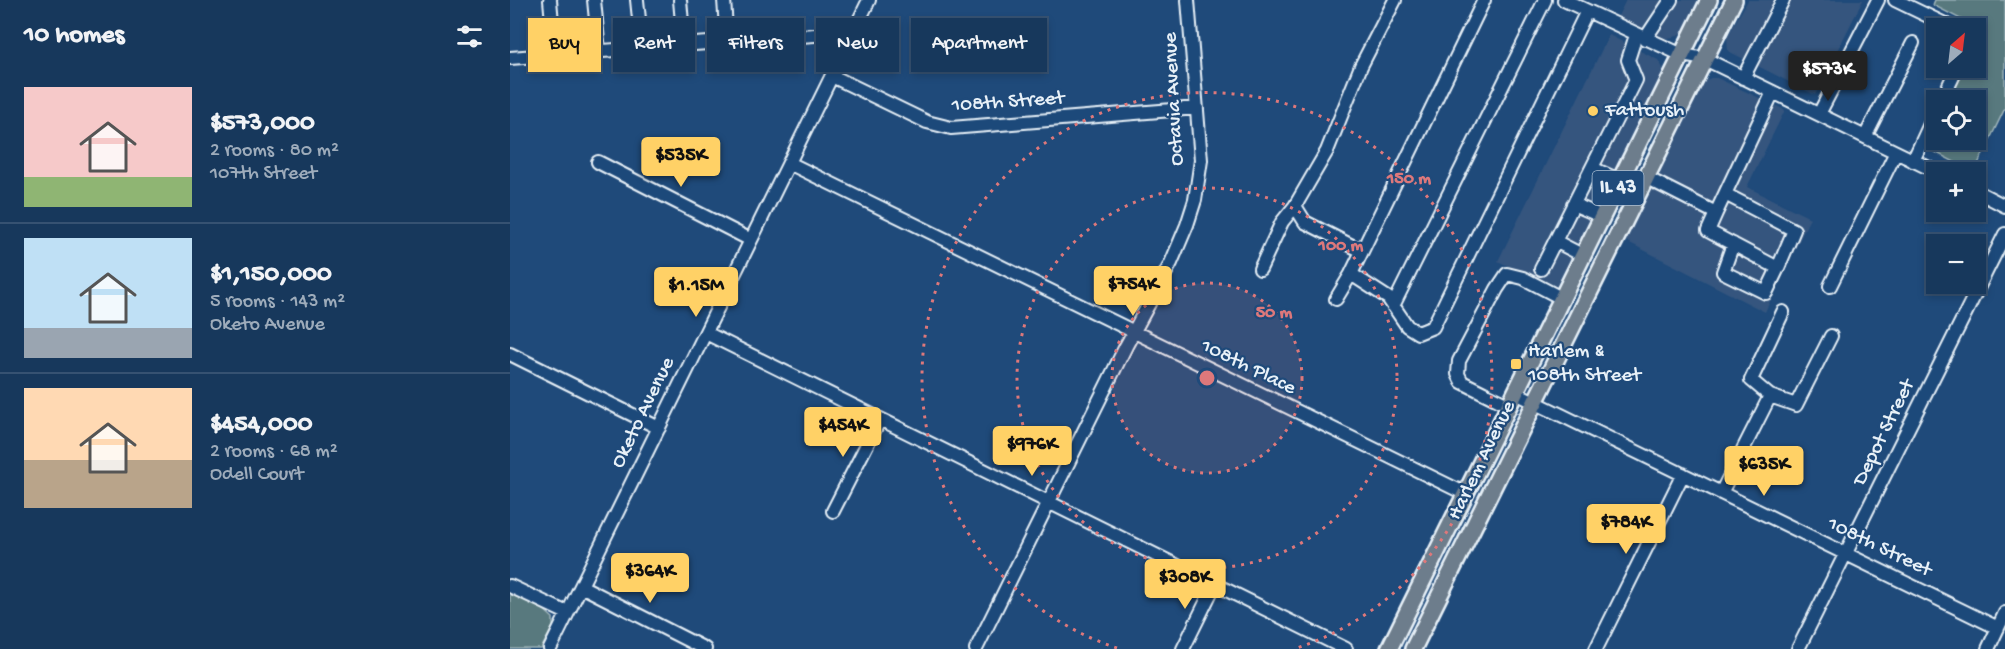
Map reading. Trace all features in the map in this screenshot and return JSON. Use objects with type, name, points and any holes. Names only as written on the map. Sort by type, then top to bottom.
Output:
[{"type":"main road","name":"Harlem Avenue","points":[[1389,649],[1709,0]]},
{"type":"main road","name":"Harlem Avenue","points":[[1413,649],[1734,0]]},
{"type":"street","points":[[550,0],[552,18]]},
{"type":"street","points":[[594,0],[596,18]]},
{"type":"street","points":[[637,0],[639,18]]},
{"type":"street","points":[[680,0],[682,18]]},
{"type":"street","points":[[724,0],[725,18]]},
{"type":"street","name":"Oketo Avenue","points":[[861,18],[870,0]]},
{"type":"street","name":"Octavia Avenue","points":[[976,649],[1126,346],[1171,263],[1195,200],[1201,160],[1188,0]]},
{"type":"street","points":[[1260,269],[1282,222],[1295,206],[1327,151],[1361,66],[1395,0]]},
{"type":"street","points":[[1336,299],[1351,274],[1484,0]]},
{"type":"street","points":[[1394,306],[1545,0]]},
{"type":"street","points":[[1564,0],[1682,55],[1705,59],[1926,167]]},
{"type":"street","points":[[1541,269],[1636,80],[1628,60],[1641,37],[1671,0]]},
{"type":"street","points":[[1743,78],[1783,0]]},
{"type":"street","points":[[1819,114],[1878,0]]},
{"type":"street","points":[[1895,0],[1932,18]]},
{"type":"street","points":[[1351,274],[1388,298],[1407,326],[1418,333],[1433,327],[1587,11]]},
{"type":"street","points":[[1865,137],[1913,43]]},
{"type":"street","points":[[510,44],[511,58],[528,57]]},
{"type":"street","name":"Oketo Avenue","points":[[550,649],[834,72]]},
{"type":"street","name":"108th Street","points":[[832,76],[927,122],[951,128],[1197,108]]},
{"type":"street","points":[[1773,92],[1708,231],[1778,268]]},
{"type":"street","points":[[1913,161],[1926,133]]},
{"type":"street","points":[[1830,286],[1896,152]]},
{"type":"street","points":[[598,162],[751,240]]},
{"type":"street","name":"108th Place","points":[[789,163],[1134,334],[1466,494]]},
{"type":"street","points":[[1592,168],[1621,181]]},
{"type":"street","points":[[1647,178],[1716,213]]},
{"type":"street","points":[[1725,194],[1794,230],[1766,293],[1723,272],[1733,244]]},
{"type":"street","points":[[1986,196],[2005,206]]},
{"type":"street","points":[[1574,204],[1603,218]]},
{"type":"street","points":[[1295,206],[1305,222],[1362,251]]},
{"type":"street","name":"Depot Street","points":[[1798,649],[2005,234]]},
{"type":"street","points":[[1555,242],[1584,256]]},
{"type":"street","name":"108th Street","points":[[1563,299],[1523,278],[1508,274],[1497,289],[1459,361],[1458,374],[1462,382],[1513,400],[1536,402],[1998,628]]},
{"type":"street","points":[[1783,312],[1751,381],[1770,396],[1796,405],[1831,336]]},
{"type":"street","points":[[706,333],[1346,649]]},
{"type":"street","points":[[510,354],[659,428]]},
{"type":"street","points":[[1721,493],[1770,396]]},
{"type":"street","points":[[833,511],[880,419]]},
{"type":"street","points":[[1596,649],[1683,474]]},
{"type":"street","points":[[1184,649],[1215,584]]},
{"type":"street","points":[[510,586],[567,614]]},
{"type":"street","points":[[581,586],[705,649]]},
{"type":"street","points":[[1988,649],[2005,614]]},
{"type":"shaded area","points":[[1626,0],[1699,0],[1685,29],[1678,36],[1657,38],[1616,20]]},
{"type":"shaded area","points":[[1748,0],[1863,0],[1815,95],[1728,51],[1727,37]]},
{"type":"shaded area","points":[[1609,35],[1658,60],[1663,68],[1662,77],[1556,290],[1498,261]]},
{"type":"shaded area","points":[[1717,78],[1785,110],[1747,187],[1810,218],[1765,312],[1624,240],[1703,82]]},
{"type":"green space","points":[[1935,0],[2005,0],[2005,108],[1986,147],[1986,90],[1952,90],[1957,78],[1986,78],[1986,18],[1958,18],[1933,5]]},
{"type":"green space","points":[[1931,150],[1985,150],[1979,162],[1954,162]]},
{"type":"green space","points":[[510,592],[542,608],[553,618],[553,626],[541,649],[510,649]]},
{"type":"place","name":"Fattoush","points":[[1593,111]]},
{"type":"place","name":"Harlem & 108th Street","points":[[1516,364]]}]
